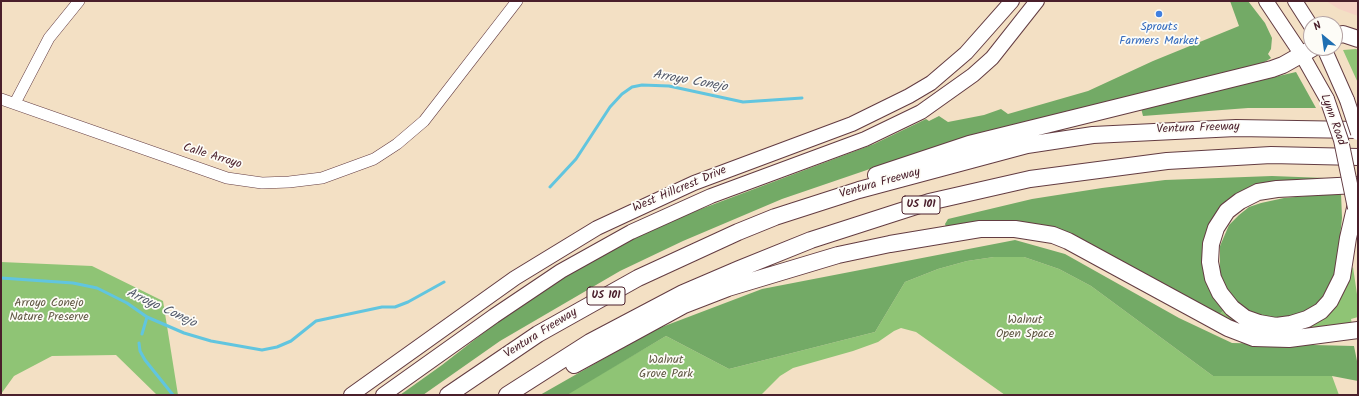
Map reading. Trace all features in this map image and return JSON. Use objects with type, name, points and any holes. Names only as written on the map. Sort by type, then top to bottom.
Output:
[{"type":"highway","points":[[1343,34],[1358,39]]},
{"type":"highway","points":[[775,217],[850,184],[909,163],[976,142],[1272,69],[1303,54]]},
{"type":"highway","name":"Ventura Freeway","points":[[448,395],[538,334],[589,304],[696,250],[775,217],[859,190],[1027,145],[1093,135],[1236,128],[1358,130]]},
{"type":"highway","name":"US 101","points":[[507,395],[590,342],[697,287],[811,240],[929,202],[1030,179],[1160,162],[1272,155],[1358,157]]},
{"type":"highway","points":[[1355,208],[1348,238],[1342,277],[1337,290],[1320,311],[1307,319],[1291,324],[1276,326],[1259,323],[1245,318],[1232,308],[1220,293],[1213,278],[1210,262],[1211,244],[1220,223],[1228,211],[1240,200],[1258,192],[1277,188],[1358,185]]},
{"type":"highway","points":[[520,386],[554,376],[618,339],[684,305],[728,288],[838,255],[890,244],[980,229],[1015,229],[1053,235],[1068,241],[1228,328],[1254,338],[1289,339],[1358,330]]},
{"type":"main road","name":"West Hillcrest Drive","points":[[351,395],[515,278],[597,228],[694,183],[871,116],[931,83],[952,66],[981,37],[1012,1]]},
{"type":"main road","name":"West Hillcrest Drive","points":[[383,395],[524,295],[562,271],[631,232],[711,196],[865,139],[892,127],[936,103],[992,58],[1037,1]]},
{"type":"main road","name":"Lynn Road","points":[[1266,1],[1303,47]]},
{"type":"main road","points":[[1296,1],[1305,16]]},
{"type":"main road","name":"Lynn Road","points":[[1309,56],[1327,99],[1341,140],[1358,230]]},
{"type":"main road","name":"Lynn Road","points":[[1328,56],[1347,100],[1358,133]]},
{"type":"main road","points":[[936,103],[929,99],[928,96],[952,66]]},
{"type":"street","points":[[15,104],[48,38],[79,1]]},
{"type":"street","name":"Calle Arroyo","points":[[1,99],[227,178],[262,182],[289,182],[322,178],[374,159],[397,144],[424,121],[517,1]]},
{"type":"shaded area","points":[[1326,1],[1358,1],[1358,16],[1339,9]]},
{"type":"green space","points":[[1230,1],[1248,1],[1265,23],[1272,38],[1271,49],[1268,54],[1271,58],[1261,64],[980,135],[902,158],[782,199],[683,241],[620,271],[500,341],[423,395],[400,395],[442,365],[522,303],[570,272],[616,246],[677,218],[874,144],[926,119],[929,121],[939,116],[948,122],[984,115],[1001,109],[1008,114],[1088,91],[1153,61],[1239,26]]},
{"type":"green space","points":[[1343,50],[1358,50],[1358,83]]},
{"type":"green space","points":[[1296,72],[1316,108],[1248,108],[1143,116],[1141,108]]},
{"type":"green space","points":[[1272,176],[1325,178],[1326,183],[1245,195],[1208,244],[1227,308],[1218,315],[1079,240],[946,227],[945,224],[948,219],[1032,199],[1102,188],[1165,180]]},
{"type":"green space","points":[[1341,193],[1342,218],[1339,246],[1335,273],[1328,292],[1308,313],[1280,319],[1251,313],[1242,307],[1226,289],[1220,276],[1220,246],[1229,225],[1249,207],[1261,203],[1284,198]]},
{"type":"green space","points":[[1015,240],[1065,254],[1179,318],[1232,343],[1354,346],[1358,366],[1358,381],[1332,376],[1213,376],[1091,286],[1059,269],[1024,257],[994,257],[967,261],[938,269],[905,282],[875,332],[729,369],[666,336],[567,395],[540,395],[654,330],[762,289]]},
{"type":"green space","name":"Walnut Open Space","points":[[994,257],[1024,257],[1059,269],[1091,286],[1213,376],[1332,376],[1339,395],[1005,395],[916,332],[901,328],[878,342],[853,351],[793,368],[780,376],[761,395],[565,395],[666,336],[729,369],[875,332],[905,282],[938,269],[967,261]]},
{"type":"green space","name":"Arroyo Conejo Nature Preserve","points":[[1,262],[92,266],[163,301],[178,395],[157,395],[116,355],[52,356],[14,376],[1,394]]},
{"type":"green space","points":[[1353,267],[1358,301],[1358,317],[1351,319],[1352,325],[1259,333],[1218,315],[1227,308],[1350,271]]},
{"type":"waterway","name":"Arroyo Conejo","points":[[550,187],[576,159],[610,107],[622,94],[632,87],[642,85],[669,86],[743,102],[802,98]]},
{"type":"waterway","name":"Arroyo Conejo","points":[[1,278],[73,283],[97,288],[127,303],[147,317],[184,333],[211,341],[262,350],[277,347],[291,341],[316,321],[382,307],[395,307],[408,302],[444,282]]},
{"type":"waterway","points":[[142,334],[147,317]]},
{"type":"waterway","points":[[139,343],[140,351],[145,360],[173,395]]},
{"type":"place","name":"Sprouts Farmers Market","points":[[1159,14]]},
{"type":"park label","name":"Walnut Grove Park","points":[[666,368]]}]
